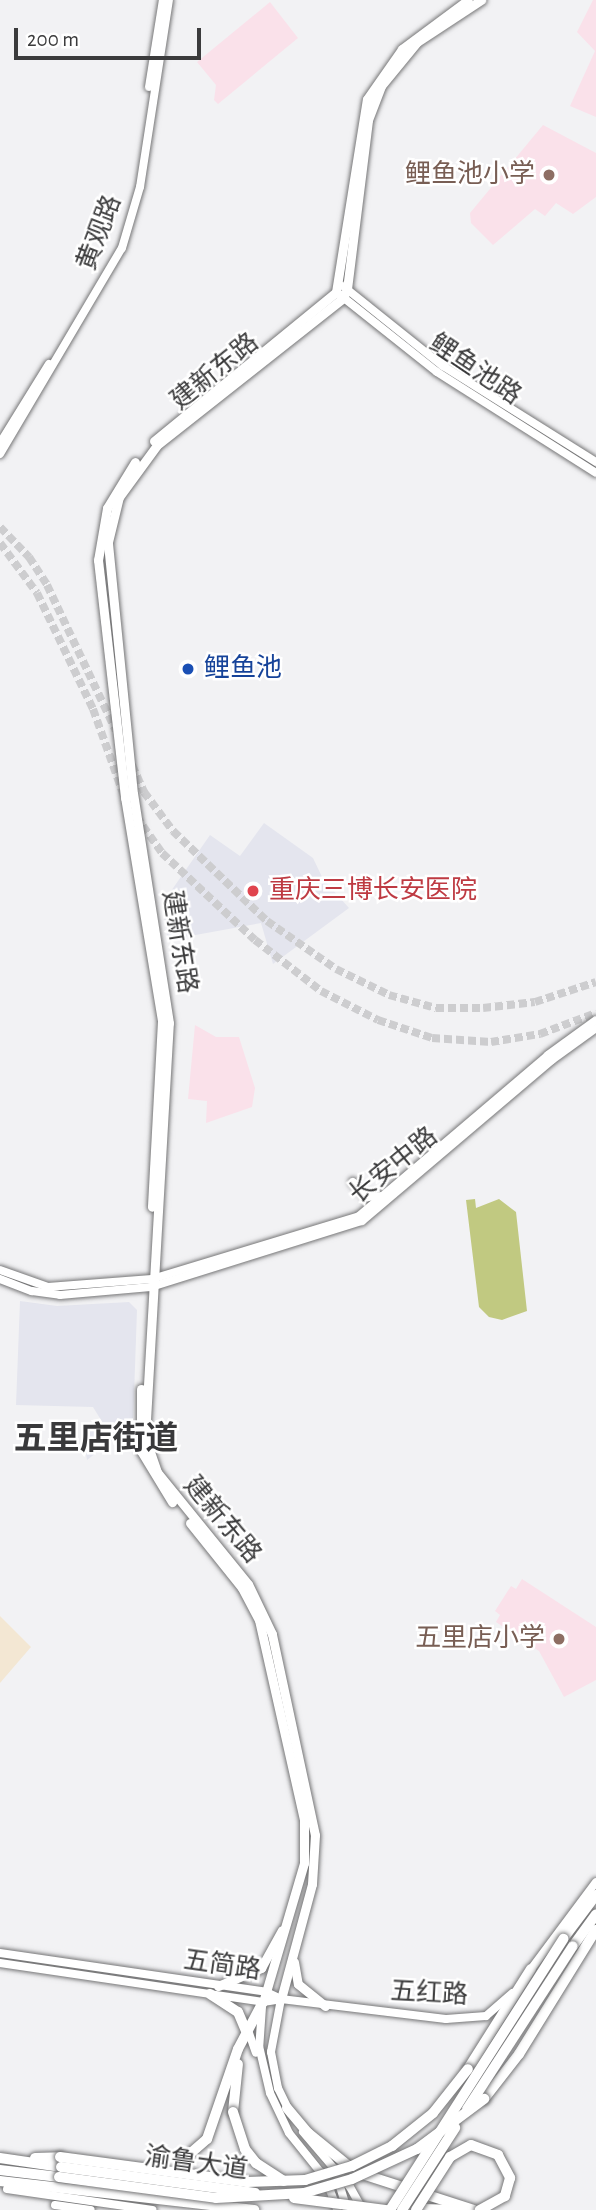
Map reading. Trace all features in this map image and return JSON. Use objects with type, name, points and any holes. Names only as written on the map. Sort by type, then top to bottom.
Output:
[{"type":"highway","points":[[388,2210],[563,1939],[596,1895]]},
{"type":"highway","points":[[402,2210],[596,1914]]},
{"type":"highway","points":[[60,2167],[216,2198],[324,2189],[417,2150],[484,2099],[519,2054],[596,1930]]},
{"type":"highway","points":[[0,2170],[60,2167],[145,2169],[247,2182],[327,2175],[369,2158],[413,2131],[468,2069],[531,1969]]},
{"type":"highway","points":[[210,1994],[238,2012],[248,2030],[235,2082],[233,2112],[237,2132],[256,2163],[281,2180],[324,2189]]},
{"type":"highway","points":[[145,2169],[177,2165],[189,2158],[207,2139],[248,2030],[264,1997]]},
{"type":"highway","points":[[287,2108],[308,2133],[356,2172],[474,2210]]},
{"type":"highway","points":[[416,2210],[450,2157],[471,2145],[498,2155],[510,2178],[505,2196],[480,2210]]},
{"type":"highway","name":"渝鲁大道","points":[[5,2158],[388,2210]]},
{"type":"highway","name":"渝鲁大道","points":[[0,2180],[83,2195],[254,2210]]},
{"type":"highway","points":[[367,2209],[454,2210]]},
{"type":"main road","name":"黄观路","points":[[0,443],[99,282],[129,216],[163,0]]},
{"type":"main road","name":"黄观路","points":[[0,454],[105,282],[125,239],[140,187],[169,0]]},
{"type":"main road","points":[[342,291],[361,119],[368,99],[402,49],[468,0]]},
{"type":"main road","points":[[342,291],[368,120],[381,86],[418,42],[481,0]]},
{"type":"main road","name":"鲤鱼池路","points":[[342,291],[443,366],[596,462]]},
{"type":"main road","name":"鲤鱼池路","points":[[342,291],[437,372],[596,473]]},
{"type":"main road","name":"建新东路","points":[[264,1997],[285,1938],[304,1863],[303,1819],[265,1636],[242,1588],[161,1489],[141,1451],[138,1437],[169,1023],[133,794],[106,561],[109,527],[119,497],[158,445],[342,291]]},
{"type":"main road","name":"长安中路","points":[[149,1284],[359,1216],[395,1189],[548,1055],[596,1020]]},
{"type":"main road","name":"长安中路","points":[[149,1284],[369,1218],[552,1060],[596,1028]]},
{"type":"main road","points":[[353,1182],[373,1199],[395,1189]]},
{"type":"main road","points":[[0,1270],[48,1287],[149,1284]]},
{"type":"main road","points":[[0,1279],[46,1294],[149,1284]]},
{"type":"main road","name":"建新东路","points":[[149,1284],[147,1449],[167,1486],[238,1570],[266,1618],[312,1806],[314,1866],[281,1999]]},
{"type":"main road","name":"五红路","points":[[281,1999],[446,2019],[478,2018],[502,2004],[596,1882]]},
{"type":"main road","points":[[218,1986],[248,1976],[266,1963],[296,1900]]},
{"type":"main road","points":[[285,1938],[285,1956],[293,1955],[298,1984],[325,2006]]},
{"type":"main road","name":"五简路","points":[[0,1953],[218,1986],[264,1997]]},
{"type":"main road","name":"五简路","points":[[0,1963],[210,1994],[281,1999]]},
{"type":"main road","points":[[263,2073],[259,2046],[264,1997]]},
{"type":"main road","points":[[281,1999],[271,2052],[287,2108],[367,2209]]},
{"type":"main road","points":[[248,2030],[289,2133],[335,2195],[337,2210]]},
{"type":"main road","points":[[330,2165],[343,2189],[347,2210]]},
{"type":"main road","points":[[8,2189],[83,2195],[152,2210]]},
{"type":"main road","points":[[55,2205],[89,2210]]},
{"type":"shaded area","points":[[593,0],[596,0],[596,117],[570,106],[595,51],[577,32]]},
{"type":"shaded area","points":[[270,2],[298,38],[218,104],[214,100],[216,85],[197,62]]},
{"type":"shaded area","name":"鲤鱼池小学","points":[[543,125],[596,153],[596,197],[573,214],[556,203],[545,216],[535,209],[493,245],[471,223],[470,213]]},
{"type":"shaded area","name":"重庆三博长安医院","points":[[264,823],[313,858],[323,879],[349,908],[273,964],[261,923],[168,940],[162,904],[210,835],[240,856]]},
{"type":"shaded area","points":[[195,1025],[216,1037],[239,1037],[255,1088],[252,1107],[206,1123],[207,1101],[188,1099]]},
{"type":"shaded area","points":[[20,1301],[57,1306],[129,1302],[137,1310],[133,1424],[87,1460],[83,1435],[101,1420],[93,1407],[16,1405]]},
{"type":"shaded area","name":"五里店小学","points":[[522,1579],[596,1627],[596,1680],[564,1697],[539,1651],[496,1622],[500,1615],[495,1611],[511,1586],[516,1589]]},
{"type":"shaded area","points":[[0,1616],[31,1647],[0,1683]]},
{"type":"green space","points":[[475,1199],[476,1208],[499,1199],[516,1212],[527,1311],[502,1320],[489,1317],[479,1307],[466,1200]]},
{"type":"tunnel","points":[[0,527],[29,557],[47,585],[116,731]]},
{"type":"tunnel","points":[[0,543],[37,593],[93,709],[125,799]]},
{"type":"tunnel","points":[[132,765],[144,792],[173,831],[267,921],[336,969],[389,995],[436,1008],[483,1008],[535,1002],[596,982]]},
{"type":"tunnel","points":[[136,816],[162,853],[255,940],[321,991],[378,1020],[432,1038],[491,1042],[540,1034],[596,1013]]},
{"type":"place","name":"鲤鱼池小学","points":[[549,175]]},
{"type":"place","name":"鲤鱼池","points":[[188,669]]},
{"type":"place","name":"重庆三博长安医院","points":[[253,891]]},
{"type":"place","name":"五里店小学","points":[[559,1639]]},
{"type":"district","name":"五里店街道","points":[[96,1440]]}]
